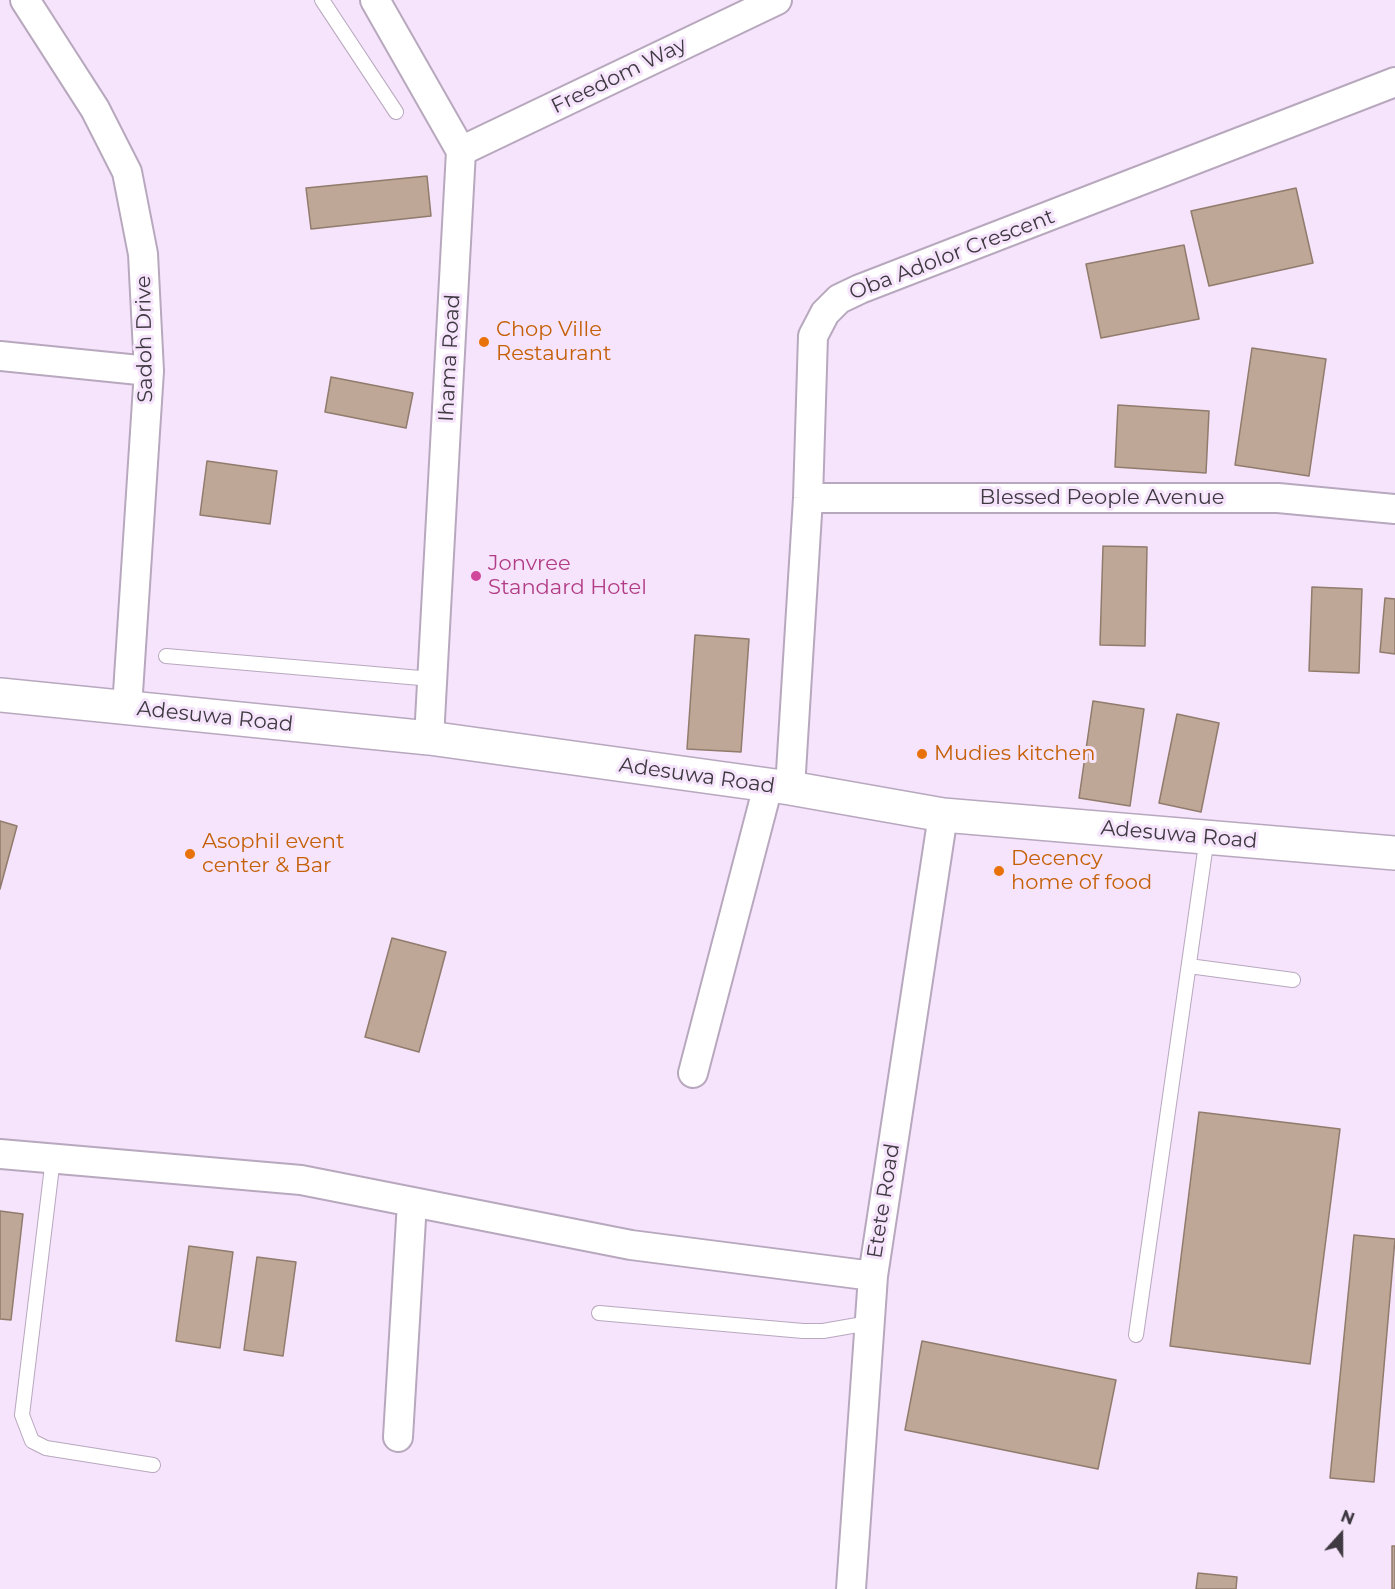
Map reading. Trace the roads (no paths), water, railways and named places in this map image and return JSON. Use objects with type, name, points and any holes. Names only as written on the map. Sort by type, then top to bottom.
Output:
[{"type":"street","name":"Sadoh Drive","points":[[25,0],[95,109],[127,172],[143,254],[149,371],[127,708]]},
{"type":"street","points":[[375,0],[461,151]]},
{"type":"street","name":"Freedom Way","points":[[461,151],[777,0]]},
{"type":"street","name":"Oba Adolor Crescent","points":[[693,1073],[779,787],[808,498],[813,336],[825,313],[839,298],[1395,82]]},
{"type":"street","name":"Ihama Road","points":[[429,738],[461,151]]},
{"type":"street","points":[[0,356],[149,371]]},
{"type":"street","name":"Blessed People Avenue","points":[[808,498],[1278,498],[1395,509]]},
{"type":"street","name":"Adesuwa Road","points":[[0,695],[429,738],[779,787],[943,815],[1395,853]]},
{"type":"street","name":"Etete Road","points":[[851,1589],[873,1276],[943,815]]},
{"type":"street","points":[[0,1154],[301,1180],[632,1245],[873,1276]]},
{"type":"street","points":[[398,1437],[412,1202]]},
{"type":"lane","points":[[322,0],[396,112]]},
{"type":"lane","points":[[166,656],[432,679]]},
{"type":"lane","points":[[1136,1335],[1207,837]]},
{"type":"lane","points":[[1189,966],[1293,980]]},
{"type":"lane","points":[[53,1158],[22,1415],[32,1441],[46,1448],[153,1465]]},
{"type":"lane","points":[[599,1313],[803,1331],[823,1331],[870,1323]]},
{"type":"place","name":"Chop Ville Restaurant","points":[[484,342]]},
{"type":"place","name":"Jonvree Standard Hotel","points":[[476,576]]},
{"type":"place","name":"Mudies kitchen","points":[[922,754]]},
{"type":"place","name":"Asophil event center & Bar","points":[[190,854]]},
{"type":"place","name":"Decency home of food","points":[[999,871]]}]
